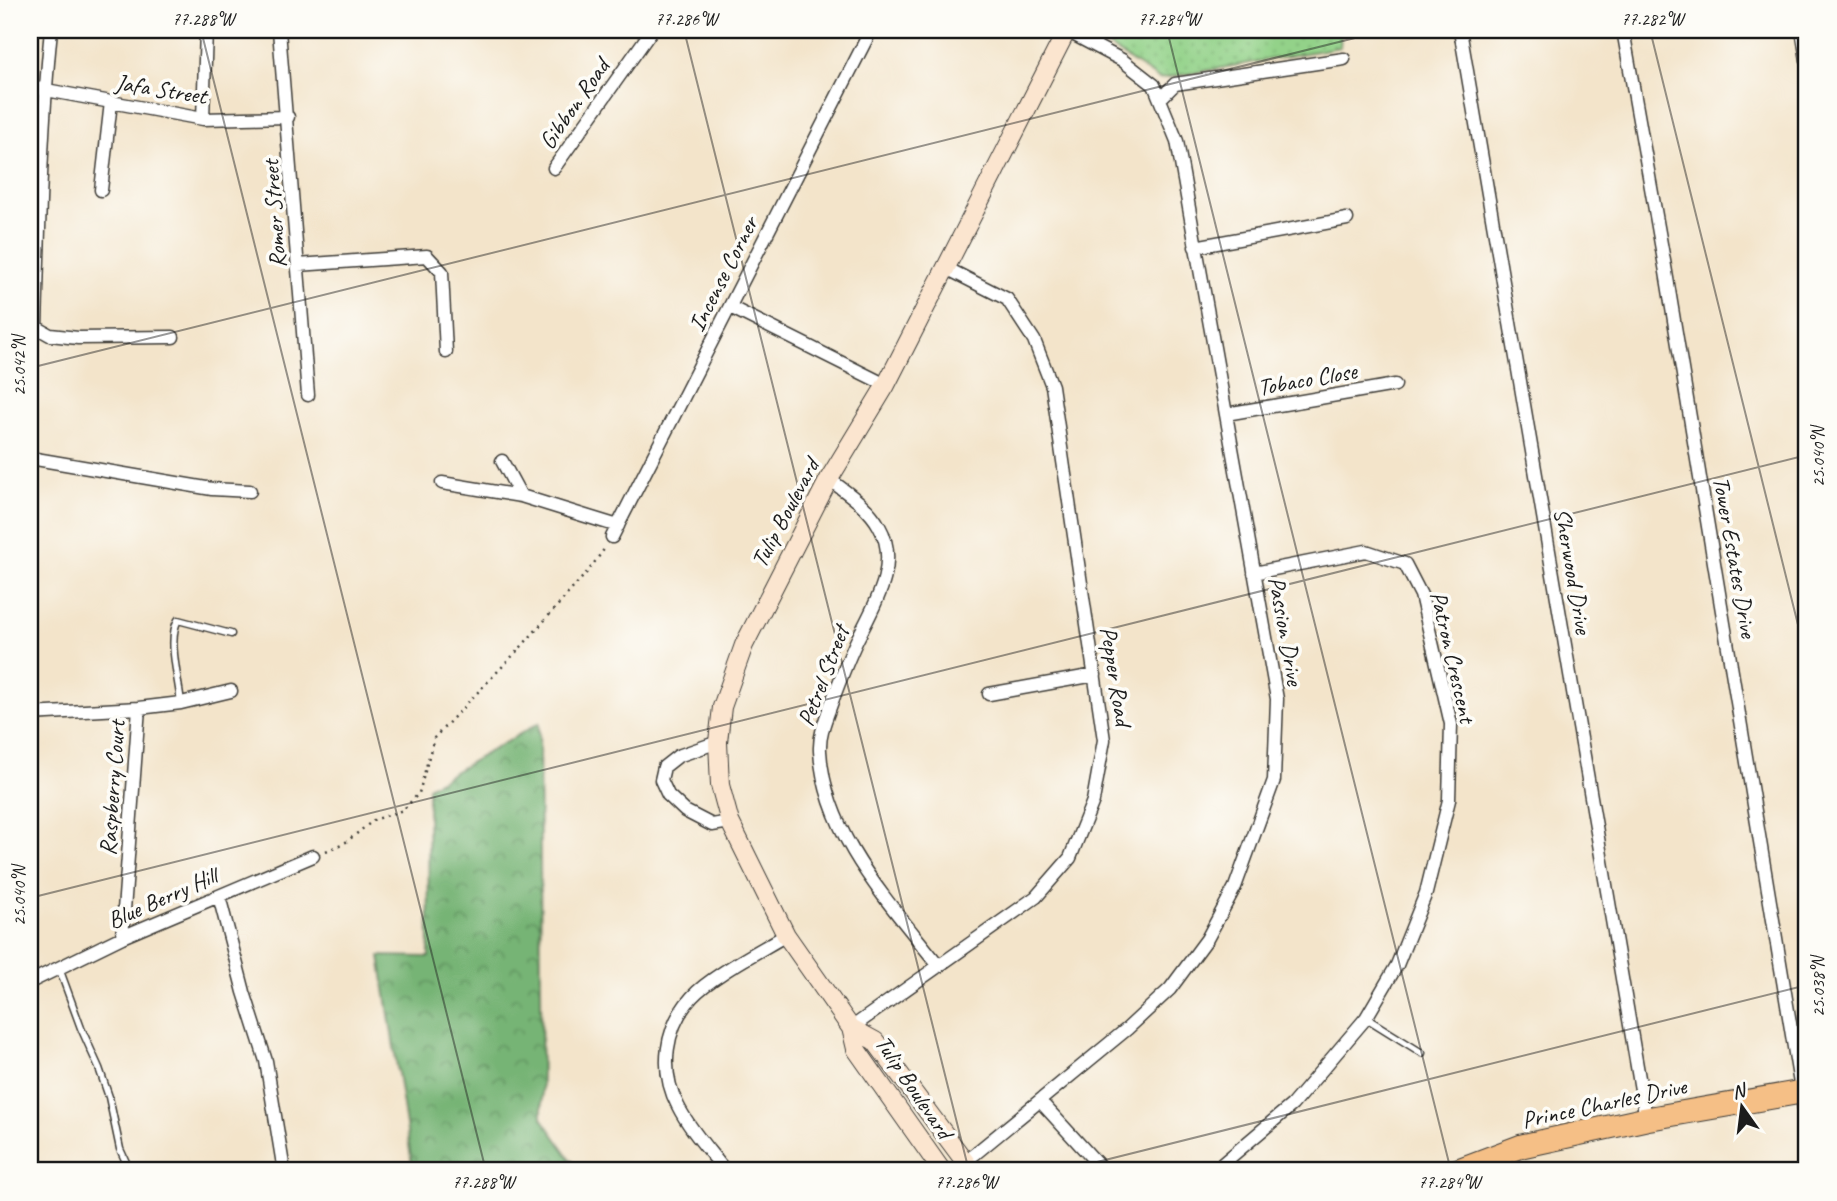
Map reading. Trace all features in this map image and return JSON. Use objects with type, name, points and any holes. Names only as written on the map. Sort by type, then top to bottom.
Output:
[{"type":"highway","name":"Prince Charles Drive","points":[[1456,1171],[1522,1146],[1646,1119],[1805,1091]]},
{"type":"street","points":[[51,30],[45,90],[36,269],[36,327],[50,335],[78,338],[173,337]]},
{"type":"street","points":[[203,119],[206,30]]},
{"type":"street","name":"Romer Street","points":[[279,30],[308,395]]},
{"type":"street","name":"Gibbon Road","points":[[554,168],[652,30]]},
{"type":"street","name":"Incense Corner","points":[[615,531],[871,30]]},
{"type":"street","name":"Passion Drive","points":[[964,1168],[1170,989],[1208,939],[1234,887],[1274,780],[1277,699],[1177,141],[1154,85],[1122,60],[1067,30]]},
{"type":"street","name":"Tulip Boulevard","points":[[942,1171],[856,1049],[851,1028],[786,935],[730,822],[720,785],[718,742],[722,707],[744,645],[830,479],[886,385],[1067,30]]},
{"type":"street","name":"Sherwood Drive","points":[[1460,30],[1646,1119]]},
{"type":"street","name":"Tower Estates Drive","points":[[1623,30],[1805,1091],[1807,1125]]},
{"type":"street","points":[[1802,30],[1807,60]]},
{"type":"street","points":[[1160,99],[1175,84],[1344,59]]},
{"type":"street","name":"Jafa Street","points":[[30,87],[203,119],[288,117]]},
{"type":"street","points":[[101,190],[111,102]]},
{"type":"street","points":[[1195,247],[1348,219]]},
{"type":"street","points":[[298,265],[427,256],[442,272],[446,352]]},
{"type":"street","name":"Pepper Road","points":[[851,1028],[1036,897],[1070,858],[1093,801],[1104,740],[1052,386],[1034,340],[1007,299],[946,268]]},
{"type":"street","points":[[730,307],[886,385]]},
{"type":"street","name":"Tobaco Close","points":[[1226,414],[1395,385]]},
{"type":"street","points":[[30,458],[212,489],[250,491]]},
{"type":"street","points":[[502,461],[522,496]]},
{"type":"street","name":"Petrel Street","points":[[830,479],[871,513],[887,545],[885,578],[823,726],[820,749],[827,791],[842,832],[878,887],[939,966]]},
{"type":"street","points":[[442,483],[522,496],[615,531]]},
{"type":"street","name":"Patron Crescent","points":[[1214,1171],[1292,1105],[1366,1018],[1397,965],[1426,893],[1449,800],[1451,724],[1421,595],[1405,564],[1366,551],[1254,573]]},
{"type":"street","points":[[989,694],[1095,675]]},
{"type":"street","points":[[139,708],[181,703],[231,691]]},
{"type":"street","name":"Raspberry Court","points":[[30,714],[139,708],[122,937]]},
{"type":"street","points":[[718,742],[678,756],[664,766],[661,780],[668,794],[685,811],[712,825],[730,822]]},
{"type":"street","name":"Blue Berry Hill","points":[[30,982],[122,937],[313,856]]},
{"type":"street","points":[[219,896],[265,1061],[284,1171]]},
{"type":"street","points":[[725,1171],[677,1105],[666,1067],[667,1047],[678,1018],[692,997],[706,985],[786,935]]},
{"type":"street","name":"Tulip Boulevard","points":[[851,1028],[875,1041],[964,1168]]},
{"type":"street","points":[[1040,1101],[1104,1171]]},
{"type":"lane","points":[[181,703],[173,639],[174,626],[178,620],[231,634]]},
{"type":"lane","points":[[58,968],[99,1068],[109,1097],[120,1149],[130,1171]]},
{"type":"lane","points":[[1366,1018],[1422,1053]]},
{"type":"path","points":[[313,856],[346,842],[374,820],[403,810],[419,793],[434,738],[523,646],[589,570],[615,531]]},
{"type":"green space","points":[[1084,30],[1341,30],[1340,47],[1159,79]]},
{"type":"green space","points":[[539,723],[542,1118],[579,1171],[413,1171],[380,956],[429,957],[428,787]]}]
